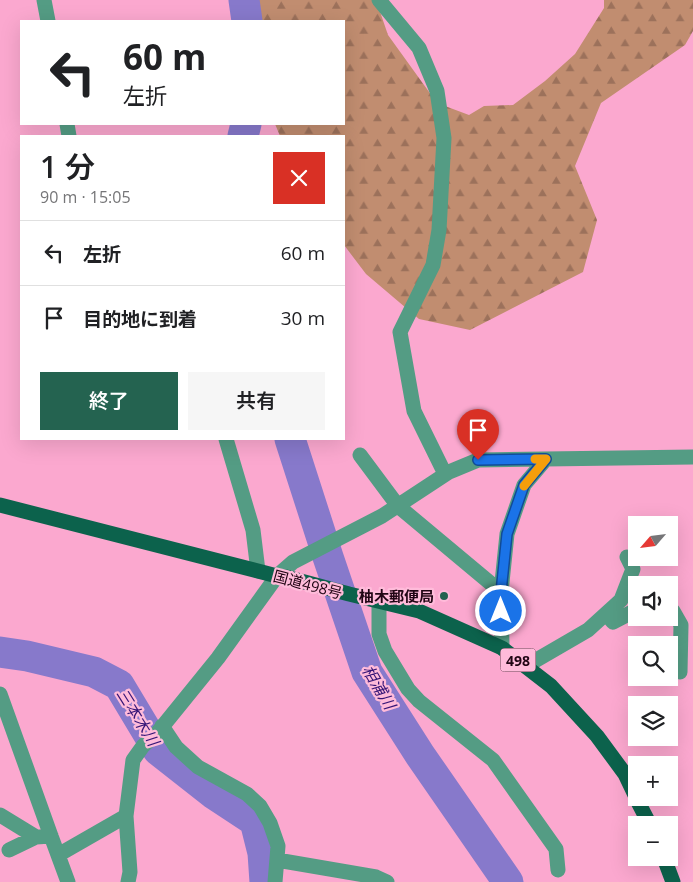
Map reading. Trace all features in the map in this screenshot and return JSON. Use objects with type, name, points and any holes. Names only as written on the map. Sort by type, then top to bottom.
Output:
[{"type":"highway","name":"国道498号","points":[[0,505],[419,611],[502,648],[551,686],[597,736],[628,780]]},
{"type":"highway","points":[[667,866],[673,882]]},
{"type":"street","points":[[44,0],[48,20]]},
{"type":"street","points":[[380,0],[419,48],[437,91],[444,138],[439,230],[433,265],[400,332],[414,411],[445,474]]},
{"type":"street","points":[[226,440],[253,530],[258,571]]},
{"type":"street","points":[[360,455],[398,506],[501,592]]},
{"type":"street","points":[[128,882],[130,872],[126,816],[133,760],[218,658],[293,562],[382,516],[445,474],[478,460],[693,457]]},
{"type":"street","points":[[502,648],[501,592],[507,534],[524,485],[546,459]]},
{"type":"street","points":[[526,666],[588,630],[621,600],[633,569],[627,557]]},
{"type":"street","points":[[379,602],[379,634],[385,651],[408,689],[419,701],[493,760],[556,849],[558,870]]},
{"type":"street","points":[[606,614],[613,622],[628,614]]},
{"type":"street","points":[[678,620],[681,625],[680,672]]},
{"type":"street","points":[[0,694],[43,837]]},
{"type":"street","points":[[160,729],[198,767],[247,794],[260,806],[270,823],[278,846],[275,882]]},
{"type":"street","points":[[0,815],[43,837],[58,854],[68,882]]},
{"type":"street","points":[[58,854],[126,816]]},
{"type":"street","points":[[9,850],[43,837]]},
{"type":"street","points":[[277,860],[376,877],[387,882]]},
{"type":"green space","points":[[231,0],[376,0],[388,35],[437,103],[469,115],[484,106],[513,105],[545,81],[575,54],[604,8],[604,0],[693,0],[693,31],[685,45],[601,103],[575,166],[597,220],[583,272],[470,330],[419,319],[366,274],[345,246],[345,135],[280,135],[275,125],[345,125],[345,20],[238,20]]},
{"type":"waterway","name":"相浦川","points":[[244,0],[247,20]]},
{"type":"waterway","name":"相浦川","points":[[243,135],[246,125]]},
{"type":"waterway","name":"相浦川","points":[[290,440],[367,672],[420,755],[508,882]]},
{"type":"waterway","name":"三本木川","points":[[0,652],[27,656],[94,672],[119,685],[158,750],[214,794],[255,821],[263,853],[265,882]]},
{"type":"slow traffic","points":[[524,486],[546,459],[535,459]]},
{"type":"place","name":"柚木郵便局","points":[[444,596]]},
{"type":"route","points":[[478,460],[546,459],[524,485],[507,534],[501,611]]}]
